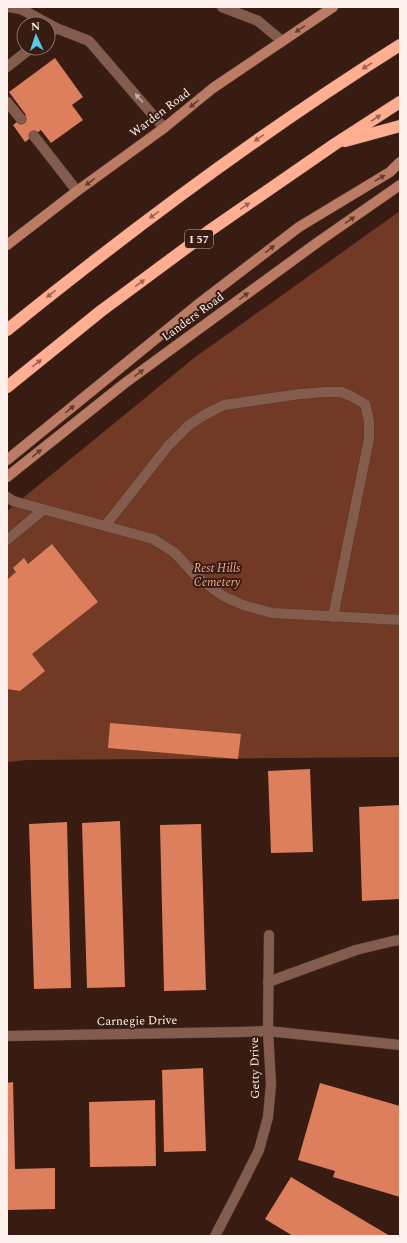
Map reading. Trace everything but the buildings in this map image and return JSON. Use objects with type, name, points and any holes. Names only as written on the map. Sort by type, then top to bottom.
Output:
[{"type":"highway","points":[[7,330],[143,223],[241,152],[358,71],[400,45]]},
{"type":"highway","name":"I 57","points":[[7,387],[108,306],[209,231],[335,144],[400,102]]},
{"type":"highway","points":[[335,144],[400,126]]},
{"type":"main road","name":"Warden Road","points":[[7,245],[77,191],[164,128],[213,88],[332,7]]},
{"type":"main road","points":[[7,460],[201,302],[299,227],[390,172],[400,162]]},
{"type":"main road","name":"Landers Road","points":[[7,478],[132,378],[313,246],[400,185]]},
{"type":"street","points":[[9,7],[21,9],[34,16]]},
{"type":"street","points":[[222,7],[258,21],[282,41]]},
{"type":"street","points":[[56,28],[89,41],[164,128]]},
{"type":"street","points":[[7,67],[21,56]]},
{"type":"street","points":[[7,102],[21,119]]},
{"type":"street","points":[[34,136],[77,191]]},
{"type":"street","points":[[106,526],[168,446],[189,426],[206,414],[224,405],[300,394],[341,392],[351,396],[365,404],[369,421],[369,439],[333,617]]},
{"type":"street","points":[[7,497],[13,501],[44,510],[153,539],[175,554],[197,577],[218,592],[243,605],[272,613],[400,620]]},
{"type":"street","points":[[7,540],[44,510]]},
{"type":"street","name":"Getty Drive","points":[[215,1236],[259,1150],[268,1117],[271,1084],[268,1031],[269,935]]},
{"type":"street","points":[[268,982],[356,950],[400,940]]},
{"type":"street","name":"Carnegie Drive","points":[[7,1036],[268,1031],[400,1045]]},
{"type":"green space","name":"Rest Hills Cemetery","points":[[400,211],[400,757],[27,760],[7,762],[7,511],[194,358]]}]
